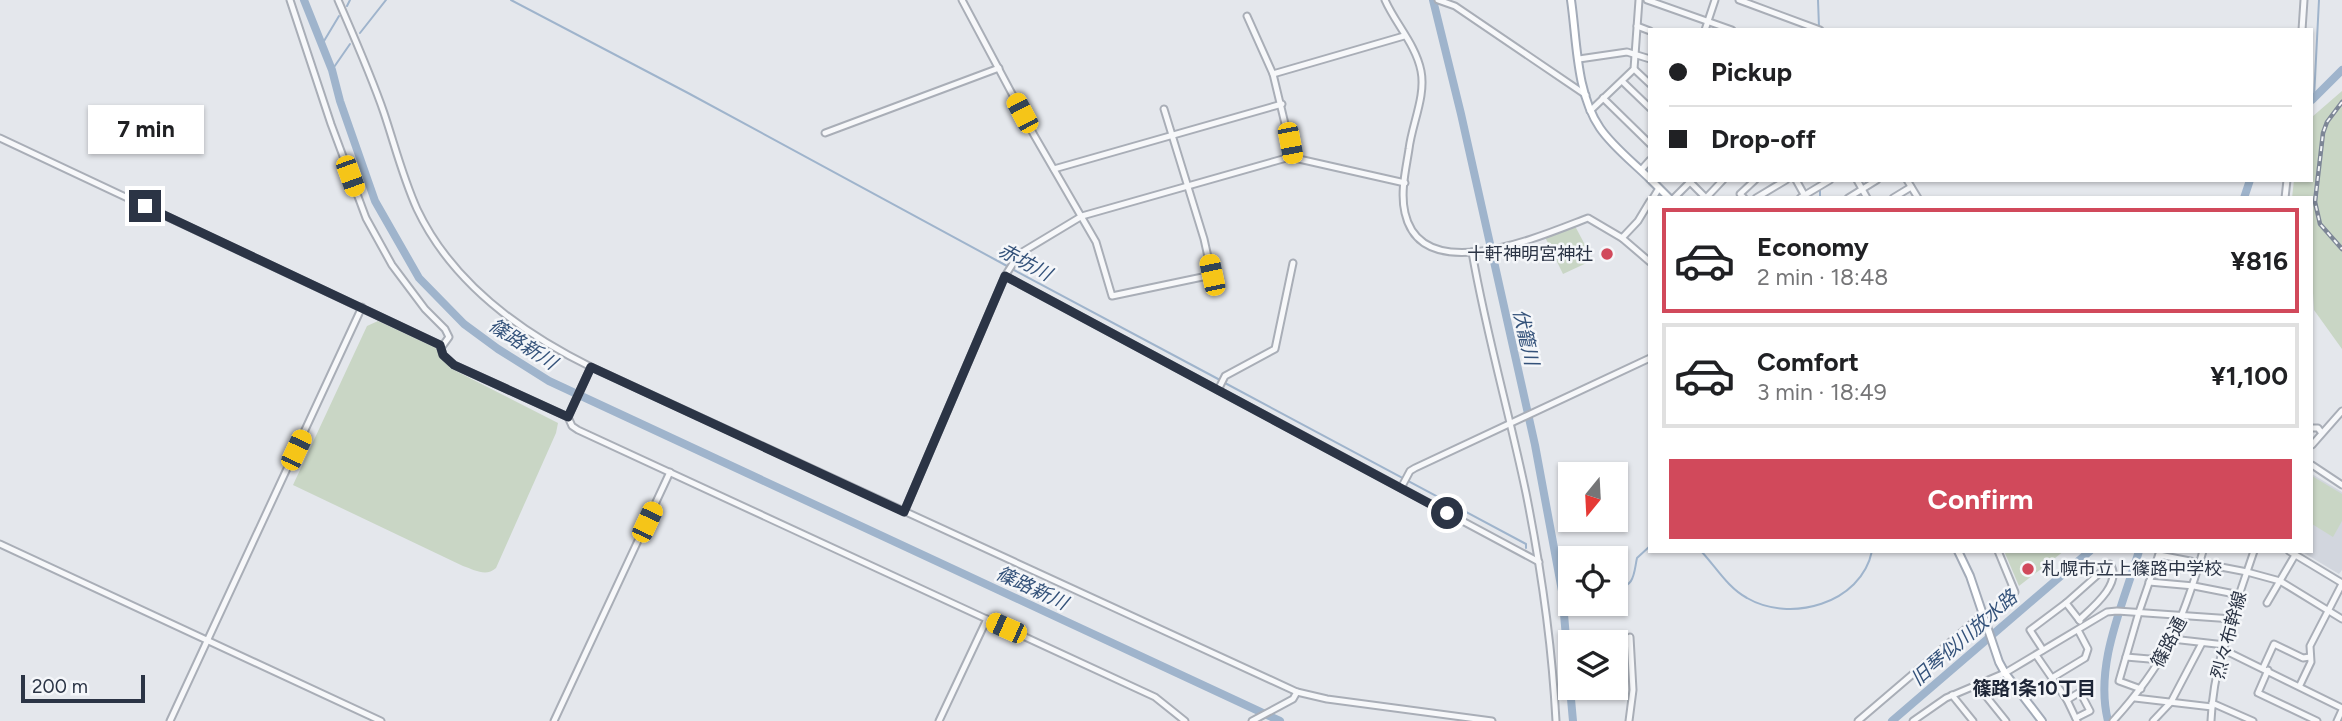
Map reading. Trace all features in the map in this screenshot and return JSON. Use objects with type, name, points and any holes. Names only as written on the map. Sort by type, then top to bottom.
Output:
[{"type":"main road","points":[[1571,0],[1590,111],[1607,138],[1648,177]]},
{"type":"main road","points":[[1653,182],[1669,196]]},
{"type":"main road","points":[[1959,553],[1970,576],[2004,673],[2042,721]]},
{"type":"street","points":[[290,0],[359,201],[392,265],[425,309],[445,329],[449,337],[441,348]]},
{"type":"street","points":[[338,0],[359,48],[384,114],[398,163],[419,211],[441,247],[466,278],[495,308],[528,333],[591,367],[1297,692],[1327,699],[1492,721]]},
{"type":"street","points":[[962,0],[1096,242],[1112,296],[1212,275],[1204,239],[1164,109]]},
{"type":"street","points":[[1385,0],[1418,59],[1422,82],[1411,132],[1403,197],[1409,225],[1424,243],[1442,251],[1474,251],[1501,247],[1588,218],[1622,238],[1648,260]]},
{"type":"street","points":[[1590,111],[1634,69],[1639,0]]},
{"type":"street","points":[[1647,0],[1727,28]]},
{"type":"street","points":[[1706,28],[1715,0]]},
{"type":"street","points":[[1739,0],[1815,28]]},
{"type":"street","points":[[2302,28],[2304,0]]},
{"type":"street","points":[[1443,1],[1455,6],[1586,95]]},
{"type":"street","points":[[1247,16],[1273,74],[1293,157]]},
{"type":"street","points":[[1791,28],[1796,21]]},
{"type":"street","points":[[1637,26],[1648,30]]},
{"type":"street","points":[[1273,74],[1405,36]]},
{"type":"street","points":[[1579,59],[1627,52],[1648,58]]},
{"type":"street","points":[[825,134],[999,68]]},
{"type":"street","points":[[1634,69],[1648,82]]},
{"type":"street","points":[[1622,81],[1648,106]]},
{"type":"street","points":[[1603,98],[1648,142]]},
{"type":"street","points":[[1054,169],[1282,104]]},
{"type":"street","points":[[0,138],[440,345],[443,355],[454,365],[569,414]]},
{"type":"street","points":[[904,512],[1005,275],[1019,254],[1082,216],[1293,157],[1405,183]]},
{"type":"street","points":[[1641,170],[1648,162]]},
{"type":"street","points":[[1674,196],[1689,182]]},
{"type":"street","points":[[1691,182],[1704,196]]},
{"type":"street","points":[[1708,196],[1721,182]]},
{"type":"street","points":[[1742,196],[1740,194],[1753,182]]},
{"type":"street","points":[[1759,196],[1783,182]]},
{"type":"street","points":[[1805,196],[1827,182]]},
{"type":"street","points":[[1858,182],[1866,196]]},
{"type":"street","points":[[1850,196],[1874,182]]},
{"type":"street","points":[[1908,182],[1917,196]]},
{"type":"street","points":[[1896,196],[1911,187]]},
{"type":"street","points":[[1654,196],[1659,188]]},
{"type":"street","points":[[1622,238],[1648,204]]},
{"type":"street","points":[[1474,251],[1539,562],[1549,632],[1556,721]]},
{"type":"street","points":[[1219,388],[1224,378],[1275,349],[1293,264]]},
{"type":"street","points":[[1005,275],[1403,482],[1539,562]]},
{"type":"street","points":[[170,721],[362,307]]},
{"type":"street","points":[[1403,482],[1415,468],[1648,359]]},
{"type":"street","points":[[591,367],[569,414],[572,426],[578,430],[1155,697],[1185,721]]},
{"type":"street","points":[[2313,443],[2342,411]]},
{"type":"street","points":[[2313,428],[2318,428],[2321,432]]},
{"type":"street","points":[[2313,467],[2342,485]]},
{"type":"street","points":[[554,721],[670,472]]},
{"type":"street","points":[[0,544],[381,721]]},
{"type":"street","points":[[1999,553],[2015,592]]},
{"type":"street","points":[[2141,689],[2119,681],[2160,553],[2280,582],[2342,619]]},
{"type":"street","name":"篠路通","points":[[2113,721],[2135,698],[2161,660],[2183,616],[2202,553]]},
{"type":"street","name":"烈々布幹線","points":[[2211,721],[2225,648],[2253,553]]},
{"type":"street","points":[[2267,603],[2280,582],[2292,553],[2342,584],[2310,646],[2311,662],[2300,685]]},
{"type":"street","points":[[2043,650],[2030,629],[2066,603],[2110,564],[2113,566],[2107,593],[2079,620]]},
{"type":"street","points":[[2149,582],[2194,586],[2240,595]]},
{"type":"street","points":[[2066,603],[2084,626]]},
{"type":"street","points":[[1913,721],[1952,695],[2004,673],[2107,612],[2233,619]]},
{"type":"street","points":[[1858,721],[1982,615]]},
{"type":"street","points":[[939,721],[987,619]]},
{"type":"street","points":[[2052,678],[2085,658],[2088,649],[2078,630]]},
{"type":"street","points":[[1629,721],[1633,698],[1630,637]]},
{"type":"street","points":[[2172,639],[2225,648],[2300,685],[2342,709],[2337,721]]},
{"type":"street","points":[[2153,721],[2171,702],[2202,643]]},
{"type":"street","points":[[2311,657],[2303,657],[2274,644],[2258,693],[2316,721]]},
{"type":"street","points":[[2036,655],[2067,700],[2077,720],[2090,711],[2080,692],[2067,700]]},
{"type":"street","points":[[2126,657],[2161,660]]},
{"type":"street","points":[[1977,685],[2006,721]]},
{"type":"street","points":[[1252,721],[1291,701],[1297,692]]},
{"type":"street","points":[[1952,695],[1973,721]]},
{"type":"street","points":[[2135,698],[2212,705],[2253,721]]},
{"type":"street","points":[[1421,712],[1423,721]]},
{"type":"shaded area","points":[[2313,475],[2342,492],[2342,570],[2339,574],[2304,553],[2313,553]]},
{"type":"green space","points":[[2342,91],[2342,349],[2314,310],[2313,196],[2292,196],[2294,182],[2313,182],[2313,116]]},
{"type":"green space","points":[[1575,226],[1593,260],[1563,274],[1545,237]]},
{"type":"green space","points":[[378,321],[436,348],[450,368],[558,423],[496,568],[492,571],[480,572],[463,566],[293,485],[367,326]]},
{"type":"green space","points":[[2313,477],[2342,494],[2342,521],[2333,537],[2313,525]]},
{"type":"green space","name":"札幌市立上篠路中学校","points":[[2005,553],[2061,553],[2019,586]]},
{"type":"waterway","name":"篠路新川","points":[[304,0],[332,70],[375,201],[419,278],[464,324],[549,381],[1280,721]]},
{"type":"waterway","points":[[347,6],[350,0]]},
{"type":"waterway","name":"赤坊川","points":[[360,33],[386,0]]},
{"type":"waterway","name":"赤坊川","points":[[511,0],[1007,266]]},
{"type":"waterway","name":"伏籠川","points":[[1433,0],[1535,445],[1562,591],[1565,630]]},
{"type":"waterway","points":[[1818,0],[1819,27]]},
{"type":"waterway","points":[[2314,98],[2319,0]]},
{"type":"waterway","points":[[321,46],[339,16]]},
{"type":"waterway","name":"赤坊川","points":[[332,70],[350,44]]},
{"type":"waterway","points":[[2313,99],[2342,70]]},
{"type":"waterway","points":[[2245,196],[2249,182]]},
{"type":"waterway","points":[[1820,188],[1820,196]]},
{"type":"waterway","name":"赤坊川","points":[[1012,269],[1220,380]]},
{"type":"waterway","name":"赤坊川","points":[[1225,383],[1526,544],[1526,548]]},
{"type":"waterway","name":"赤坊川","points":[[1628,584],[1634,574],[1637,558],[1648,548]]},
{"type":"waterway","name":"赤坊川","points":[[1703,553],[1740,594],[1764,605],[1783,609],[1822,604],[1839,596],[1854,584],[1865,569],[1871,553]]},
{"type":"waterway","name":"旧琴似川放水路","points":[[1892,721],[2088,553]]},
{"type":"waterway","points":[[2108,721],[2105,700],[2107,657],[2138,553]]},
{"type":"waterway","name":"伏籠川","points":[[1571,700],[1573,721]]},
{"type":"railway","points":[[2342,102],[2327,122],[2323,133],[2315,202],[2320,224],[2342,249]]},
{"type":"place","name":"十軒神明宮神社","points":[[1607,254]]},
{"type":"place","name":"札幌市立上篠路中学校","points":[[2028,569]]},
{"type":"district","name":"篠路1条10丁目","points":[[2034,688]]},
{"type":"route","points":[[145,206],[440,345],[443,355],[454,365],[568,417],[591,367],[904,512],[1005,276],[1447,513]]}]
